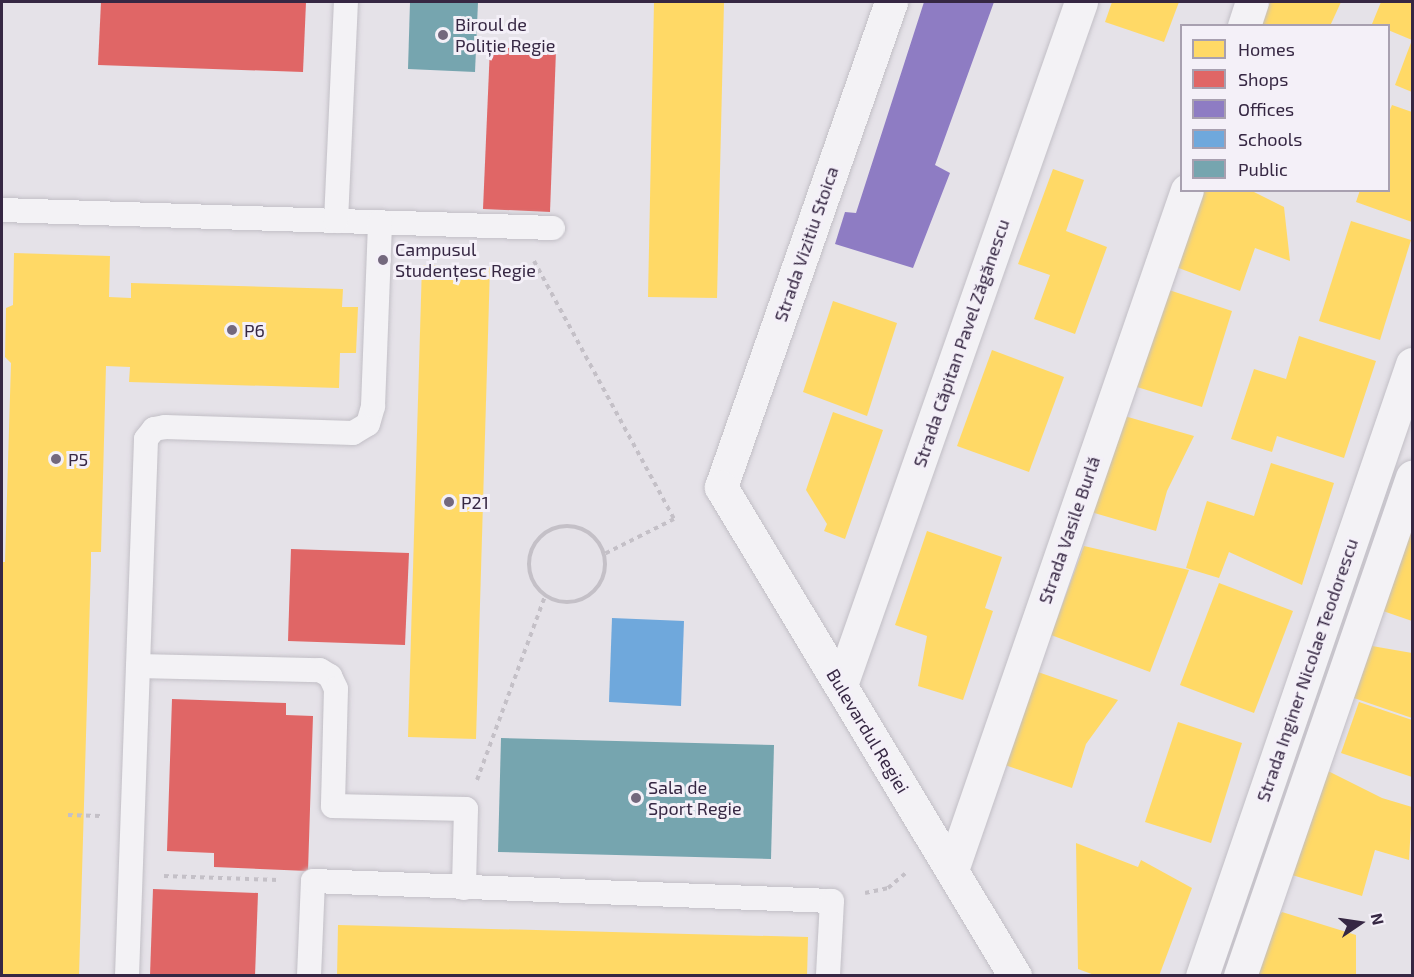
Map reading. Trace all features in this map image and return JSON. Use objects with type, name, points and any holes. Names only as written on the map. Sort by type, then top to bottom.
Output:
[{"type":"street","name":"Strada Vizitiu Stoica","points":[[721,487],[891,2]]},
{"type":"street","name":"Strada Căpitan Pavel Zăgănescu","points":[[841,685],[1081,2]]},
{"type":"street","points":[[1245,24],[1252,2]]},
{"type":"street","name":"Strada Vasile Burlă","points":[[944,858],[1186,192]]},
{"type":"street","name":"Strada Inginer Nicolae Teodorescu","points":[[1202,975],[1413,364]]},
{"type":"street","name":"Strada Inginer Nicolae Teodorescu","points":[[1240,975],[1413,477]]},
{"type":"street","name":"Bulevardul Regiei","points":[[721,487],[1015,975]]},
{"type":"lane","points":[[336,221],[346,2]]},
{"type":"lane","points":[[2,210],[553,228]]},
{"type":"lane","points":[[127,975],[146,439],[154,429],[165,427],[353,433],[368,424],[373,406],[380,222]]},
{"type":"lane","points":[[138,666],[320,670],[330,676],[336,689],[333,806],[466,808],[464,888]]},
{"type":"lane","points":[[309,975],[313,881],[832,901],[828,975]]},
{"type":"path","points":[[516,226],[675,519],[604,554]]},
{"type":"path","points":[[564,526],[576,527],[589,532],[604,554],[603,578],[589,596],[567,603],[544,596],[532,580],[528,561],[531,548],[545,533],[564,526]]},
{"type":"path","points":[[466,808],[544,596]]},
{"type":"path","points":[[832,901],[888,888],[944,858]]},
{"type":"path","points":[[131,875],[313,881]]},
{"type":"building: Homes","points":[[654,2],[724,2],[717,298],[648,297]]},
{"type":"building: Homes","points":[[1112,2],[1179,2],[1164,42],[1105,22]]},
{"type":"building: Homes","points":[[1270,2],[1341,2],[1331,24],[1262,24]]},
{"type":"building: Homes","points":[[1381,2],[1412,2],[1412,40],[1390,31],[1390,24],[1372,24]]},
{"type":"building: Homes","points":[[1412,40],[1412,92],[1395,85]]},
{"type":"building: Homes","points":[[1392,105],[1412,112],[1412,222],[1356,202],[1359,192],[1390,192],[1390,110]]},
{"type":"building: Homes","points":[[1053,169],[1084,180],[1066,231],[1107,247],[1075,334],[1034,319],[1050,275],[1018,264]]},
{"type":"building: Homes","points":[[1203,192],[1254,192],[1284,207],[1290,261],[1255,248],[1240,291],[1176,267]]},
{"type":"building: Homes","points":[[1351,221],[1411,240],[1380,340],[1319,321]]},
{"type":"building: Homes","points":[[14,253],[110,256],[109,297],[131,298],[131,283],[343,289],[342,307],[358,307],[356,353],[340,353],[339,388],[129,382],[130,367],[106,366],[101,552],[91,552],[79,976],[2,976],[2,562],[5,562],[11,363],[5,357],[6,308],[13,305]]},
{"type":"building: Homes","name":"P21","points":[[422,265],[490,267],[476,739],[408,737]]},
{"type":"building: Homes","points":[[1169,290],[1232,311],[1202,407],[1137,387]]},
{"type":"building: Homes","points":[[833,301],[897,323],[867,416],[803,392]]},
{"type":"building: Homes","points":[[1299,336],[1376,361],[1344,458],[1277,436],[1272,452],[1231,439],[1254,369],[1286,379]]},
{"type":"building: Homes","points":[[992,350],[1064,377],[1029,472],[957,446]]},
{"type":"building: Homes","points":[[833,412],[883,430],[845,539],[824,531],[827,524],[806,490]]},
{"type":"building: Homes","points":[[1121,415],[1194,436],[1167,491],[1156,531],[1091,512]]},
{"type":"building: Homes","points":[[1271,463],[1334,483],[1302,585],[1229,552],[1219,578],[1186,568],[1207,501],[1254,516]]},
{"type":"building: Homes","points":[[1412,527],[1412,621],[1383,611]]},
{"type":"building: Homes","points":[[927,531],[1002,557],[985,608],[993,611],[963,700],[918,686],[927,636],[895,625]]},
{"type":"building: Homes","points":[[1084,546],[1189,570],[1150,672],[1051,635]]},
{"type":"building: Homes","points":[[1219,583],[1293,611],[1254,713],[1180,685]]},
{"type":"building: Homes","points":[[1372,646],[1412,653],[1412,718],[1354,698]]},
{"type":"building: Homes","points":[[1038,672],[1118,700],[1086,744],[1072,788],[1005,765]]},
{"type":"building: Homes","points":[[1359,702],[1412,720],[1412,777],[1341,753]]},
{"type":"building: Homes","points":[[1178,722],[1242,743],[1211,843],[1145,822]]},
{"type":"building: Homes","points":[[1326,770],[1382,798],[1412,807],[1409,860],[1375,850],[1362,896],[1292,875]]},
{"type":"building: Homes","points":[[1076,843],[1138,867],[1141,860],[1192,888],[1159,976],[1097,976],[1078,969]]},
{"type":"building: Homes","points":[[1282,912],[1356,935],[1356,976],[1250,976],[1262,938]]},
{"type":"building: Homes","points":[[338,925],[808,937],[807,976],[337,976]]},
{"type":"building: Shops","points":[[101,2],[306,2],[303,72],[98,65]]},
{"type":"building: Shops","points":[[490,47],[556,50],[550,212],[483,209]]},
{"type":"building: Shops","points":[[291,549],[409,553],[405,645],[288,641]]},
{"type":"building: Shops","points":[[172,699],[286,703],[286,715],[313,716],[308,871],[214,867],[214,853],[167,851]]},
{"type":"building: Shops","points":[[153,889],[258,893],[255,976],[150,976]]},
{"type":"building: Offices","points":[[924,2],[994,2],[935,165],[950,173],[913,268],[835,244],[845,212],[856,213]]},
{"type":"building: Schools","points":[[612,618],[684,621],[681,706],[609,702]]},
{"type":"building: Public","name":"Biroul de Poliție Regie","points":[[410,2],[478,2],[475,72],[408,69]]},
{"type":"building: Public","name":"Sala de Sport Regie","points":[[501,738],[774,745],[771,859],[498,852]]},
{"type":"place","name":"Biroul de Poliție Regie","points":[[443,35]]},
{"type":"place","name":"Campusul Studențesc Regie","points":[[383,260]]},
{"type":"place","name":"P6","points":[[232,330]]},
{"type":"place","name":"P5","points":[[56,459]]},
{"type":"place","name":"P21","points":[[449,502]]},
{"type":"place","name":"Sala de Sport Regie","points":[[636,798]]}]
